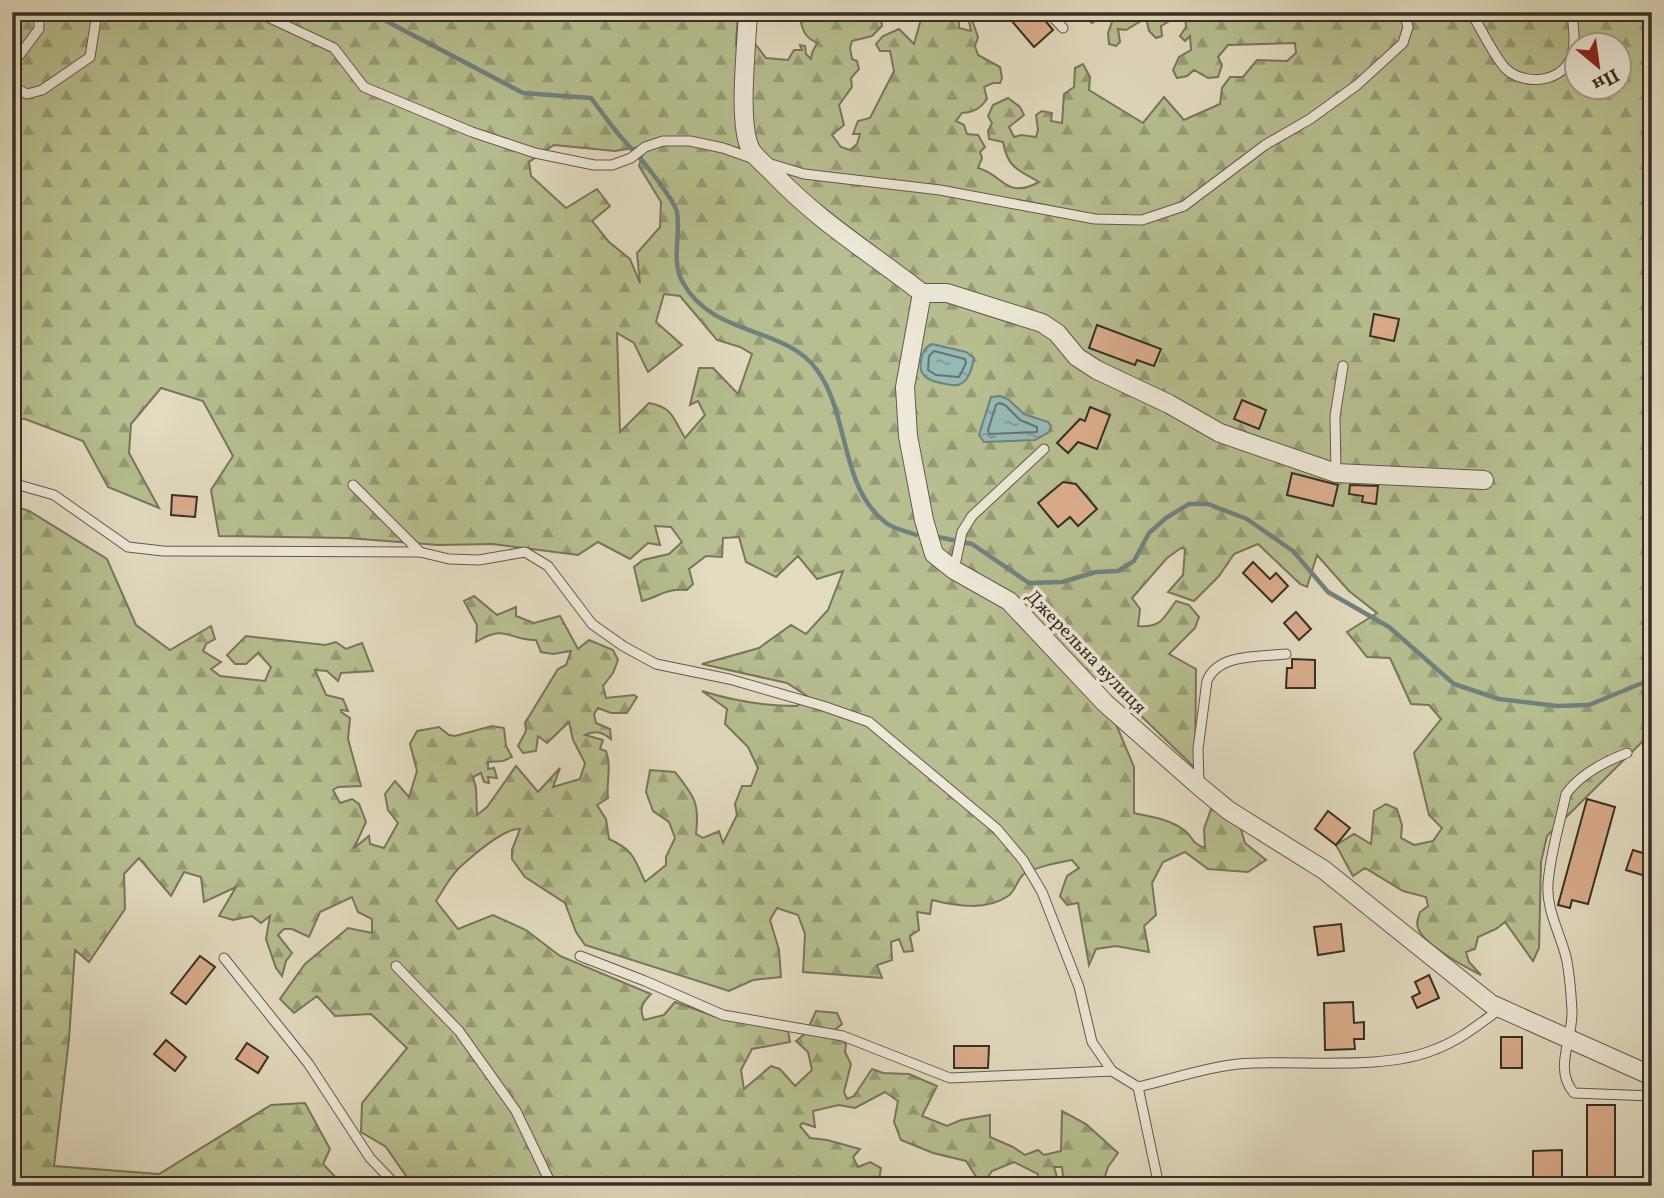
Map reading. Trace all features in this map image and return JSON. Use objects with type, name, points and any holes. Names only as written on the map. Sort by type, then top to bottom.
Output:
[{"type":"street","points":[[748,12],[743,114],[751,149],[799,201],[834,230],[874,255],[922,293],[947,293],[1042,323],[1057,333],[1077,358],[1220,433],[1336,473],[1484,480]]},
{"type":"street","name":"Джерельна вулиця","points":[[922,293],[905,387],[908,436],[923,520],[934,554],[954,570],[1009,601],[1105,703],[1228,810],[1324,870],[1491,1004],[1652,1076]]},
{"type":"lane","points":[[39,12],[39,29],[12,68],[14,87],[27,94],[42,90],[90,57],[96,19],[101,12]]},
{"type":"lane","points":[[257,12],[334,48],[364,87],[472,132],[535,153],[594,165],[612,165],[631,159],[645,147],[663,141],[690,141],[723,148],[804,174],[940,190],[1096,219],[1142,220],[1184,206],[1265,145],[1310,119],[1357,85],[1403,43],[1408,27],[1404,12]]},
{"type":"lane","points":[[1048,12],[1062,28]]},
{"type":"lane","points":[[1471,12],[1504,67],[1517,77],[1542,80],[1559,72],[1569,62],[1574,47],[1572,12]]},
{"type":"lane","points":[[1336,473],[1335,416],[1343,366]]},
{"type":"lane","points":[[954,570],[962,532],[972,516],[1044,449]]},
{"type":"lane","points":[[12,483],[54,495],[128,547],[163,551],[420,552],[449,559],[479,560],[524,552],[548,566],[592,624],[622,646],[656,664],[729,680],[823,706],[869,722],[997,830],[1023,860],[1042,892],[1075,975],[1093,1042],[1112,1071],[1138,1087],[1236,1064],[1374,1061],[1416,1056],[1460,1038],[1501,1008]]},
{"type":"lane","points":[[353,485],[420,552]]},
{"type":"lane","points":[[1199,786],[1198,749],[1210,671],[1235,659],[1286,654]]},
{"type":"lane","points":[[1627,753],[1585,774],[1566,794],[1548,883],[1548,901],[1567,960],[1572,1015],[1563,1070],[1566,1085],[1573,1093],[1652,1096]]},
{"type":"lane","points":[[580,956],[723,1015],[843,1035],[950,1078],[1112,1071]]},
{"type":"lane","points":[[224,958],[308,1063],[370,1158],[397,1186]]},
{"type":"lane","points":[[396,965],[459,1031],[516,1111],[552,1186]]},
{"type":"lane","points":[[1138,1087],[1159,1186]]},
{"type":"green space","points":[[12,12],[738,12],[736,44],[756,45],[766,58],[788,60],[794,50],[802,50],[800,45],[805,46],[806,54],[811,59],[817,43],[806,35],[802,27],[801,23],[807,12],[880,12],[882,26],[872,36],[852,41],[850,48],[852,59],[857,61],[859,69],[851,78],[852,87],[839,105],[844,125],[832,135],[841,147],[850,150],[857,144],[860,134],[853,134],[858,121],[870,118],[894,71],[890,51],[880,51],[876,44],[883,36],[899,29],[914,44],[923,12],[959,12],[959,28],[971,31],[967,12],[985,12],[972,20],[978,37],[975,46],[978,55],[1000,67],[1002,78],[1000,83],[984,87],[987,99],[982,105],[973,111],[962,113],[956,121],[964,125],[967,134],[978,135],[985,147],[980,152],[982,158],[978,168],[1012,187],[1019,188],[1039,182],[1011,163],[1003,142],[989,139],[988,131],[992,123],[988,116],[993,105],[1008,98],[1020,107],[1024,115],[1009,127],[1014,137],[1036,137],[1036,115],[1042,111],[1052,113],[1051,121],[1062,123],[1064,94],[1074,87],[1075,68],[1083,64],[1090,77],[1089,90],[1143,123],[1164,97],[1184,120],[1220,104],[1222,88],[1230,77],[1243,77],[1257,60],[1287,61],[1296,53],[1295,43],[1228,45],[1218,57],[1222,65],[1218,77],[1208,78],[1194,70],[1187,76],[1177,78],[1173,70],[1179,57],[1191,50],[1190,36],[1185,41],[1180,36],[1186,27],[1185,12],[1652,12],[1652,732],[1547,836],[1541,862],[1539,948],[1533,961],[1505,922],[1478,937],[1475,949],[1466,952],[1469,962],[1481,975],[1445,954],[1421,934],[1417,922],[1420,912],[1428,906],[1426,897],[1403,891],[1365,868],[1353,876],[1336,845],[1354,834],[1371,844],[1374,811],[1386,804],[1397,809],[1402,825],[1401,838],[1414,845],[1433,841],[1442,828],[1429,815],[1414,753],[1441,719],[1429,705],[1411,704],[1390,658],[1367,657],[1347,632],[1377,613],[1349,591],[1317,555],[1307,587],[1300,584],[1258,544],[1234,554],[1219,576],[1194,601],[1168,592],[1183,575],[1185,549],[1181,548],[1167,558],[1132,598],[1140,609],[1138,626],[1157,624],[1176,601],[1189,605],[1199,617],[1195,628],[1169,654],[1196,669],[1195,768],[1106,682],[1100,686],[1134,767],[1134,813],[1172,823],[1205,848],[1204,829],[1211,809],[1239,822],[1245,843],[1266,860],[1248,872],[1208,869],[1185,852],[1163,862],[1152,883],[1156,915],[1144,926],[1149,952],[1116,946],[1096,949],[1089,965],[1078,903],[1067,905],[1060,896],[1067,876],[1079,868],[1072,860],[1024,874],[1011,894],[991,904],[961,905],[932,900],[930,914],[917,912],[919,930],[910,936],[913,951],[904,952],[899,939],[891,942],[892,960],[877,965],[882,978],[803,972],[805,934],[798,915],[777,908],[770,920],[779,950],[781,977],[753,980],[729,991],[585,945],[576,932],[565,903],[525,877],[512,859],[512,850],[520,829],[497,838],[471,857],[453,875],[436,901],[458,929],[493,915],[526,930],[560,956],[651,994],[642,1006],[644,1020],[664,1015],[675,1002],[714,1016],[788,1031],[790,1042],[752,1049],[741,1070],[744,1089],[771,1066],[780,1069],[795,1086],[812,1070],[808,1052],[796,1041],[806,1033],[816,1011],[837,1013],[842,1024],[831,1033],[846,1044],[845,1052],[851,1064],[844,1092],[847,1099],[854,1096],[872,1069],[883,1073],[909,1074],[937,1086],[922,1116],[947,1126],[961,1120],[990,1115],[990,1137],[1025,1155],[1038,1150],[1044,1155],[1061,1151],[1062,1111],[1086,1124],[1118,1153],[1108,1167],[1102,1186],[1064,1186],[1062,1167],[1054,1167],[1057,1177],[1053,1180],[1045,1178],[1038,1185],[1038,1174],[1014,1162],[992,1171],[982,1186],[966,1161],[933,1153],[901,1140],[894,1122],[898,1101],[885,1092],[855,1108],[839,1105],[813,1111],[815,1127],[802,1123],[800,1126],[810,1138],[860,1149],[853,1157],[858,1167],[870,1162],[881,1168],[878,1186],[871,1186],[868,1181],[857,1186],[413,1186],[386,1147],[361,1132],[362,1103],[407,1048],[371,1014],[335,1016],[317,996],[294,1013],[280,999],[305,964],[348,928],[372,933],[372,919],[358,912],[352,897],[320,912],[309,937],[292,929],[284,929],[278,935],[292,953],[286,961],[282,976],[276,968],[266,939],[270,916],[261,923],[252,916],[233,920],[219,916],[236,887],[204,902],[201,877],[184,872],[171,896],[139,858],[124,874],[125,909],[89,962],[75,950],[69,1039],[54,1166],[159,1174],[271,1105],[305,1103],[330,1149],[323,1164],[344,1186],[12,1186],[12,505],[29,511],[107,559],[136,625],[170,650],[211,626],[215,639],[206,644],[203,651],[221,662],[211,669],[220,676],[265,681],[271,667],[258,653],[246,664],[235,664],[227,655],[246,636],[325,645],[336,642],[346,649],[362,643],[373,671],[341,673],[338,681],[327,671],[315,670],[326,695],[343,699],[348,711],[341,712],[350,718],[348,739],[361,786],[338,787],[333,790],[340,803],[352,799],[359,804],[366,822],[354,848],[369,836],[370,844],[384,848],[398,823],[388,810],[385,794],[395,781],[409,797],[417,771],[410,744],[417,731],[439,727],[455,736],[492,726],[504,728],[506,746],[512,757],[488,762],[488,769],[494,768],[497,778],[488,777],[489,783],[484,782],[481,773],[473,777],[477,815],[487,807],[516,766],[538,792],[560,768],[553,787],[580,779],[585,763],[573,740],[569,722],[547,743],[538,736],[536,751],[523,753],[518,746],[526,731],[525,723],[558,669],[566,665],[571,651],[553,654],[541,652],[536,640],[501,633],[486,636],[476,642],[477,625],[464,601],[474,596],[497,615],[516,607],[516,616],[534,623],[560,616],[578,649],[589,640],[613,650],[618,660],[613,673],[603,686],[606,698],[637,697],[627,713],[611,713],[598,708],[594,714],[596,723],[610,729],[611,739],[598,732],[585,735],[603,740],[600,749],[606,751],[608,757],[608,798],[597,805],[606,819],[609,839],[629,852],[645,882],[666,865],[666,857],[675,838],[669,822],[653,811],[646,792],[650,770],[675,772],[694,800],[697,815],[696,834],[703,838],[719,831],[723,843],[737,815],[735,804],[742,786],[751,786],[758,768],[748,747],[725,724],[727,709],[702,691],[726,698],[784,706],[797,706],[807,696],[787,683],[702,664],[759,648],[791,625],[806,634],[828,610],[843,571],[817,579],[798,556],[776,577],[746,562],[739,537],[723,538],[722,557],[706,556],[689,569],[693,584],[687,590],[669,591],[642,601],[634,567],[643,560],[669,554],[682,542],[671,527],[655,526],[660,545],[648,543],[630,559],[598,542],[578,555],[493,544],[438,545],[348,538],[219,536],[211,490],[233,456],[203,401],[161,388],[131,424],[129,453],[159,508],[108,487],[83,441],[25,419],[12,418]],"holes":[[[665,143],[645,147],[639,166],[661,202],[660,227],[637,253],[640,283],[630,259],[609,242],[592,221],[610,206],[597,189],[566,208],[531,176],[529,162],[554,145],[615,151]],[[664,294],[680,296],[717,340],[752,354],[738,394],[713,368],[699,368],[690,405],[698,401],[705,415],[685,438],[668,411],[649,403],[620,432],[617,333],[634,343],[648,372],[682,345],[656,322]]]},
{"type":"green space","points":[[1079,12],[1174,12],[1178,16],[1161,26],[1162,36],[1156,38],[1149,31],[1146,18],[1126,30],[1118,29],[1120,42],[1116,46],[1109,44],[1108,33],[1112,22],[1106,14],[1092,23]]},
{"type":"water","points":[[932,344],[966,352],[974,358],[965,381],[952,385],[931,380],[924,375],[920,367],[922,356],[925,349]]},
{"type":"water","points":[[991,397],[1008,399],[1024,414],[1048,422],[1051,426],[1049,432],[1035,440],[984,442],[979,435]]},
{"type":"building","points":[[1004,12],[1038,12],[1053,30],[1034,47]]},
{"type":"building","points":[[1374,314],[1399,319],[1394,341],[1370,336]]},
{"type":"building","points":[[1097,325],[1161,349],[1154,366],[1137,360],[1135,365],[1089,348]]},
{"type":"building","points":[[1242,400],[1266,410],[1259,429],[1234,419]]},
{"type":"building","points":[[1090,407],[1110,415],[1097,449],[1078,442],[1068,453],[1057,443],[1080,419],[1085,421]]},
{"type":"building","points":[[1292,473],[1338,485],[1333,506],[1287,495]]},
{"type":"building","points":[[1063,482],[1076,484],[1097,509],[1078,526],[1070,517],[1058,527],[1038,503]]},
{"type":"building","points":[[1350,485],[1378,486],[1376,504],[1362,502],[1363,496],[1349,494]]},
{"type":"building","points":[[172,495],[197,497],[195,517],[171,515]]},
{"type":"building","points":[[1253,562],[1270,579],[1276,573],[1288,586],[1272,602],[1243,573]]},
{"type":"building","points":[[1296,612],[1311,629],[1299,640],[1284,623]]},
{"type":"building","points":[[1292,659],[1315,660],[1315,688],[1286,688],[1287,668],[1292,668]]},
{"type":"building","points":[[1587,799],[1615,807],[1588,904],[1572,900],[1570,908],[1558,905]]},
{"type":"building","points":[[1328,811],[1350,828],[1336,845],[1315,829]]},
{"type":"building","points":[[1633,850],[1652,856],[1652,878],[1626,870]]},
{"type":"building","points":[[1341,924],[1344,951],[1318,955],[1314,927]]},
{"type":"building","points":[[200,956],[215,967],[186,1004],[171,993]]},
{"type":"building","points":[[1429,975],[1439,998],[1417,1008],[1412,997],[1420,993],[1415,982]]},
{"type":"building","points":[[1353,1002],[1354,1023],[1364,1022],[1364,1039],[1354,1039],[1355,1049],[1325,1050],[1324,1003]]},
{"type":"building","points":[[1501,1037],[1522,1037],[1522,1068],[1501,1068]]},
{"type":"building","points":[[166,1040],[186,1057],[175,1071],[154,1054]]},
{"type":"building","points":[[247,1043],[268,1057],[258,1073],[236,1059]]},
{"type":"building","points":[[954,1046],[989,1046],[988,1068],[954,1068]]},
{"type":"building","points":[[1587,1105],[1615,1105],[1615,1186],[1587,1186]]},
{"type":"building","points":[[1562,1150],[1562,1186],[1533,1186],[1533,1151]]},
{"type":"waterway","points":[[369,12],[523,93],[591,98],[652,173],[675,206],[678,220],[677,264],[682,281],[695,299],[711,313],[787,345],[817,370],[828,388],[860,490],[871,508],[886,523],[916,535]]},
{"type":"waterway","points":[[938,537],[972,544],[1029,583],[1062,582],[1096,572],[1118,571],[1134,561],[1149,533],[1166,518],[1189,504],[1208,504],[1247,519],[1293,551],[1328,592],[1389,627],[1454,684],[1499,699],[1557,706],[1589,705],[1652,679]]}]
